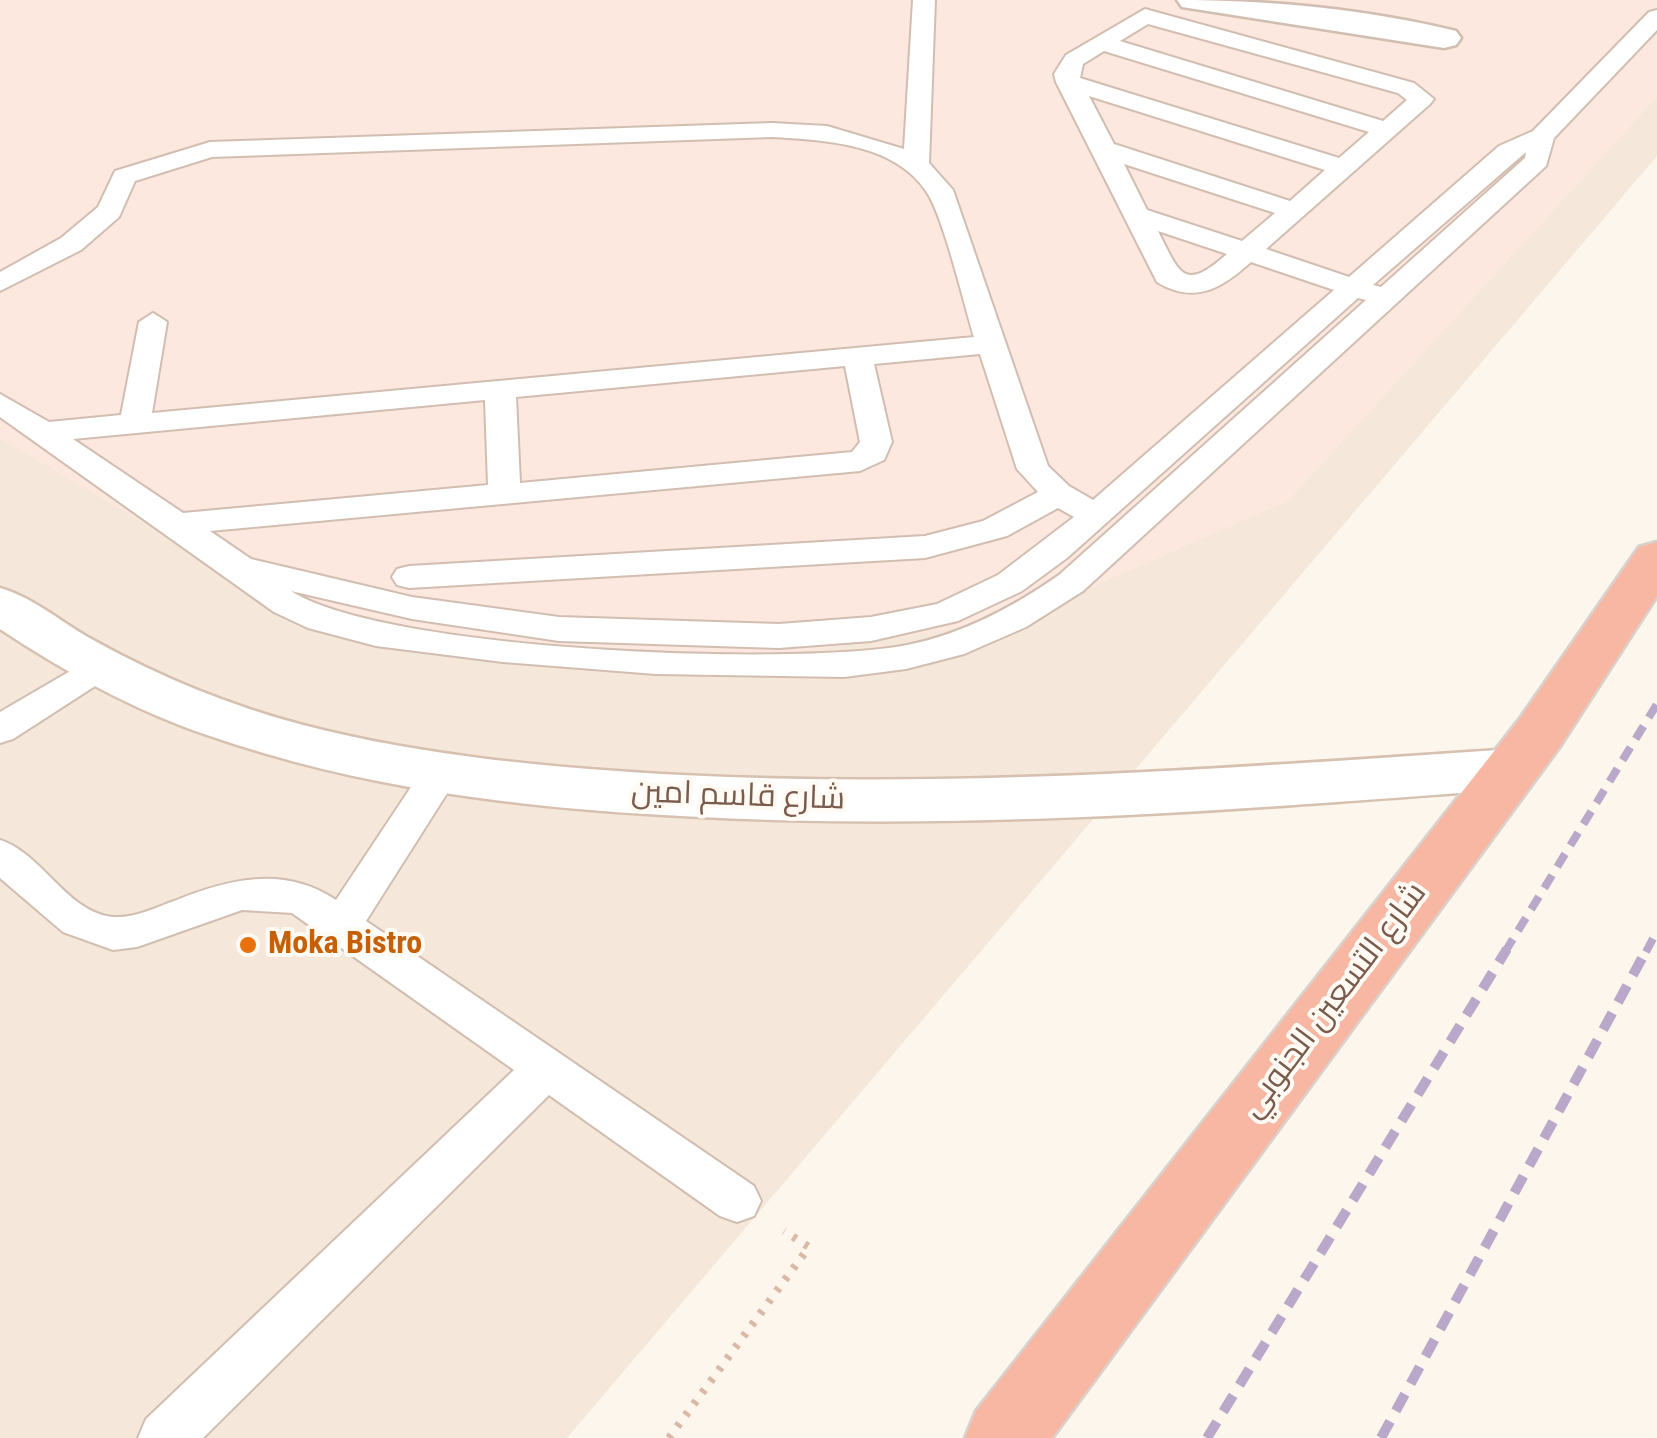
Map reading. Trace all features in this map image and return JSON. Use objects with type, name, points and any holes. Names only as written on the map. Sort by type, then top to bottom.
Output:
[{"type":"highway","name":"شارع التسعين الجنوبي","points":[[1004,1438],[1512,769],[1657,558]]},
{"type":"main road","points":[[1193,0],[1259,15],[1368,23],[1444,38]]},
{"type":"main road","name":"شارع قاسم امين","points":[[0,606],[96,668],[222,724],[288,745],[439,776],[747,801],[951,802],[1155,795],[1512,769]]},
{"type":"lane","points":[[916,165],[924,0]]},
{"type":"lane","points":[[1152,16],[1421,95],[1420,103],[1203,285],[1176,282],[1168,276],[1068,82],[1068,67],[1101,43],[1140,17],[1152,16]]},
{"type":"lane","points":[[242,568],[412,608],[559,628],[779,636],[870,629],[946,612],[1010,584],[1095,515],[1508,151],[1542,136],[1657,17]]},
{"type":"lane","points":[[1101,43],[1388,130]]},
{"type":"lane","points":[[1068,82],[1344,168]]},
{"type":"lane","points":[[0,282],[72,244],[110,211],[124,176],[165,160],[210,150],[800,130],[852,138],[916,165],[940,190],[1033,469],[1057,492],[1095,515]]},
{"type":"lane","points":[[0,402],[242,568],[268,593],[304,613],[348,628],[518,653],[748,667],[842,666],[909,656],[972,639],[1027,615],[1071,583],[1537,160],[1542,136]]},
{"type":"lane","points":[[1103,149],[1295,210]]},
{"type":"lane","points":[[1136,214],[1386,298]]},
{"type":"lane","points":[[135,424],[152,322]]},
{"type":"lane","points":[[43,432],[991,344]]},
{"type":"lane","points":[[178,524],[860,461],[873,452],[876,442],[858,357]]},
{"type":"lane","points":[[500,390],[504,493]]},
{"type":"lane","points":[[409,576],[925,547],[989,532],[1040,507],[1057,492]]},
{"type":"lane","points":[[0,730],[96,668]]},
{"type":"lane","points":[[341,926],[439,776]]},
{"type":"lane","points":[[0,854],[80,921],[107,932],[142,930],[216,899],[262,891],[303,900],[737,1201]]},
{"type":"lane","points":[[164,1438],[547,1068]]},
{"type":"path","points":[[669,1438],[810,1247],[737,1201]]},
{"type":"shaded area","points":[[0,0],[1657,0],[1657,156],[567,1438],[0,1438]]},
{"type":"shaded area","points":[[0,0],[1657,0],[1657,97],[1288,501],[1019,619],[670,672],[316,624],[0,438]]},
{"type":"railway","points":[[1505,952],[1657,704]]},
{"type":"railway","points":[[1646,952],[1657,931]]},
{"type":"railway","points":[[1207,1438],[1507,949]]},
{"type":"railway","points":[[1381,1438],[1647,949]]},
{"type":"place","name":"Moka Bistro","points":[[248,945]]}]
